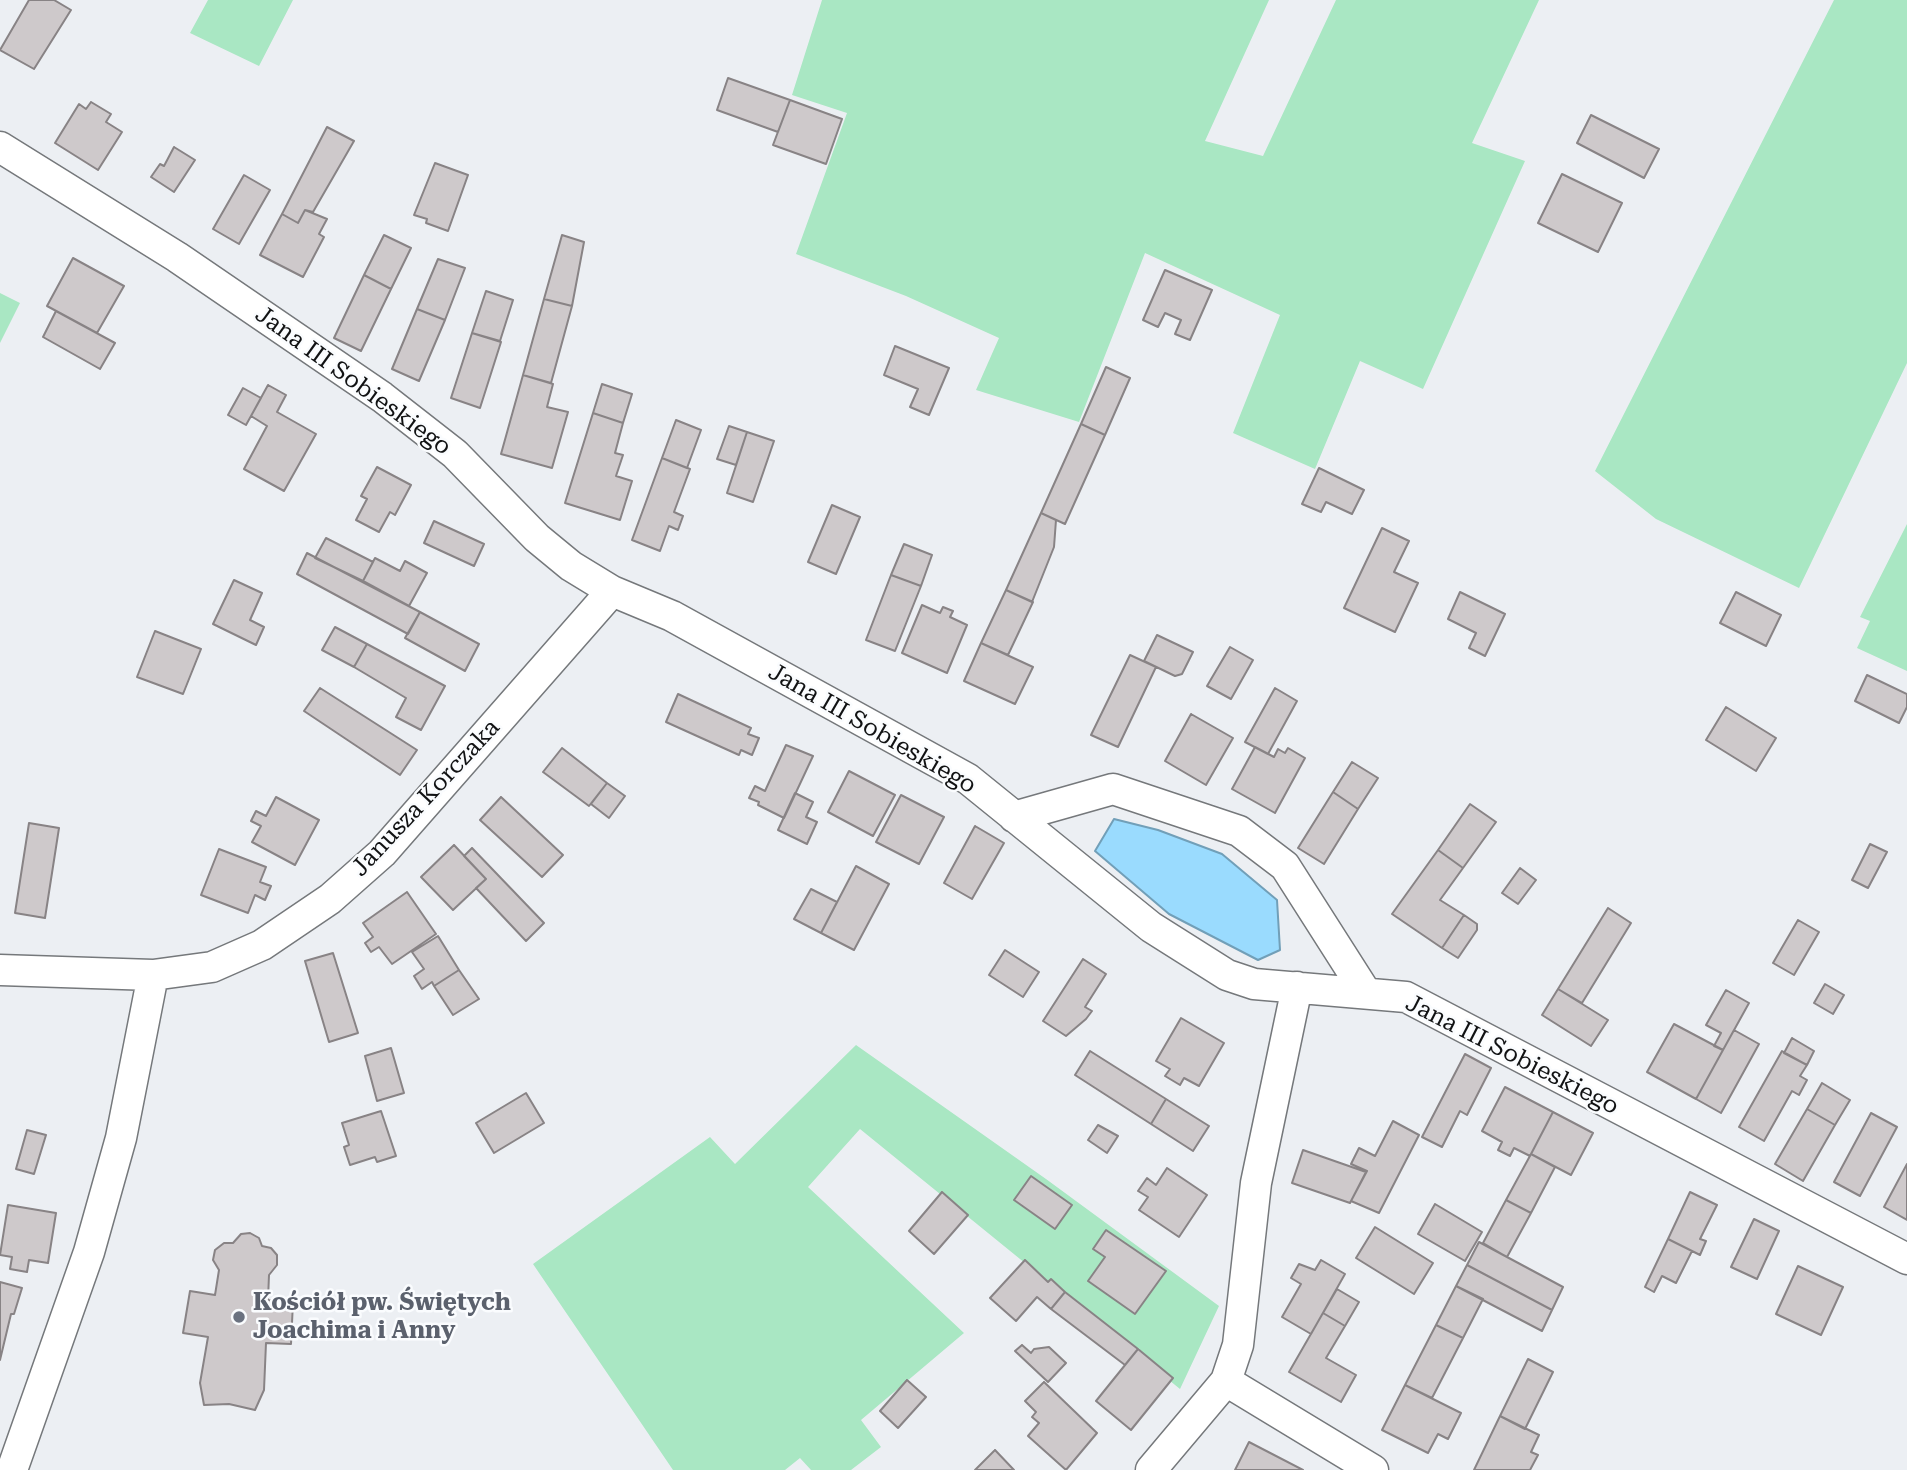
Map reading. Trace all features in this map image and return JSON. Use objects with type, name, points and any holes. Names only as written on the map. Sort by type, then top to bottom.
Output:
[{"type":"street","name":"Jana III Sobieskiego","points":[[0,147],[177,257],[382,397],[455,454],[537,538],[571,566],[612,591],[672,616],[968,779],[1151,927],[1197,958],[1227,975],[1254,984],[1406,997],[1907,1258]]},
{"type":"street","name":"Janusza Korczaka","points":[[0,970],[153,975],[212,967],[262,946],[330,899],[382,853],[612,591]]},
{"type":"street","points":[[1014,817],[1113,789],[1240,831],[1285,866],[1366,993]]},
{"type":"street","points":[[12,1470],[89,1252],[121,1138],[153,975]]},
{"type":"street","points":[[1151,1470],[1226,1381],[1238,1345],[1256,1183],[1297,987]]},
{"type":"street","points":[[1226,1381],[1373,1470]]},
{"type":"green space","points":[[208,0],[293,0],[259,66],[190,33]]},
{"type":"green space","points":[[822,0],[1269,0],[1205,141],[1263,156],[1336,0],[1539,0],[1472,143],[1525,161],[1423,389],[1360,361],[1315,469],[1233,433],[1280,315],[1145,253],[1079,422],[976,390],[999,338],[906,296],[796,254],[847,113],[792,95]]},
{"type":"green space","points":[[1834,0],[1907,0],[1907,363],[1799,588],[1656,519],[1595,471]]},
{"type":"green space","points":[[0,293],[20,303],[0,343]]},
{"type":"green space","points":[[1907,524],[1907,671],[1857,648],[1870,621],[1860,617]]},
{"type":"green space","points":[[856,1045],[1046,1179],[1219,1306],[1180,1389],[860,1129],[808,1187],[964,1333],[861,1420],[881,1447],[851,1470],[811,1470],[800,1458],[785,1470],[673,1470],[533,1264],[710,1137],[735,1164]]},
{"type":"water","points":[[1114,819],[1158,830],[1222,854],[1277,900],[1280,950],[1258,960],[1169,914],[1095,851]]},
{"type":"building","points":[[29,0],[54,0],[71,10],[34,69],[0,50]]},
{"type":"building","points":[[728,78],[790,100],[778,132],[717,110]]},
{"type":"building","points":[[790,100],[842,119],[826,164],[773,145]]},
{"type":"building","points":[[91,102],[111,114],[106,122],[122,132],[98,170],[55,143],[79,104],[86,109]]},
{"type":"building","points":[[1591,115],[1659,149],[1644,178],[1577,143]]},
{"type":"building","points":[[327,127],[354,141],[313,212],[305,210],[298,223],[282,214]]},
{"type":"building","points":[[174,147],[195,160],[174,192],[151,177],[160,164],[164,166]]},
{"type":"building","points":[[435,163],[468,175],[448,231],[426,223],[427,219],[414,215]]},
{"type":"building","points":[[1562,174],[1622,203],[1598,252],[1538,223]]},
{"type":"building","points":[[244,175],[270,190],[239,244],[213,229]]},
{"type":"building","points":[[305,210],[327,219],[319,234],[324,237],[303,277],[260,255],[282,214],[298,223]]},
{"type":"building","points":[[384,235],[411,248],[391,289],[364,275]]},
{"type":"building","points":[[562,235],[584,242],[572,306],[544,299]]},
{"type":"building","points":[[73,258],[124,286],[97,333],[47,306]]},
{"type":"building","points":[[438,259],[465,268],[445,320],[417,309]]},
{"type":"building","points":[[1165,270],[1212,290],[1190,340],[1175,334],[1181,320],[1165,313],[1158,327],[1143,320]]},
{"type":"building","points":[[364,275],[391,289],[361,351],[334,338]]},
{"type":"building","points":[[486,291],[513,300],[500,341],[472,333]]},
{"type":"building","points":[[544,299],[572,306],[551,383],[523,375]]},
{"type":"building","points":[[417,309],[445,320],[419,381],[392,369]]},
{"type":"building","points":[[56,311],[115,343],[100,369],[43,337]]},
{"type":"building","points":[[472,333],[501,342],[480,408],[451,398]]},
{"type":"building","points":[[895,346],[949,368],[929,415],[910,407],[918,389],[884,375]]},
{"type":"building","points":[[1106,367],[1130,378],[1105,435],[1081,424]]},
{"type":"building","points":[[523,375],[553,384],[547,407],[568,412],[552,468],[501,454]]},
{"type":"building","points":[[602,384],[632,394],[623,423],[593,413]]},
{"type":"building","points":[[268,385],[286,395],[277,412],[316,434],[284,491],[244,469],[267,426],[251,416]]},
{"type":"building","points":[[243,388],[261,398],[246,425],[228,415]]},
{"type":"building","points":[[593,413],[623,423],[615,453],[623,455],[616,476],[632,481],[620,520],[565,503]]},
{"type":"building","points":[[676,420],[701,430],[687,468],[662,458]]},
{"type":"building","points":[[1081,424],[1105,435],[1065,524],[1041,513]]},
{"type":"building","points":[[729,426],[747,432],[736,465],[717,459]]},
{"type":"building","points":[[747,432],[774,441],[753,502],[727,493]]},
{"type":"building","points":[[662,458],[690,469],[674,512],[683,516],[678,530],[669,526],[660,551],[632,540]]},
{"type":"building","points":[[377,467],[411,485],[395,515],[390,512],[379,532],[356,520],[367,499],[361,496]]},
{"type":"building","points":[[1319,468],[1364,490],[1352,514],[1326,502],[1321,512],[1302,504]]},
{"type":"building","points":[[832,505],[860,517],[836,574],[808,562]]},
{"type":"building","points":[[1041,513],[1056,520],[1054,547],[1032,602],[1006,590]]},
{"type":"building","points":[[434,521],[484,544],[474,566],[424,543]]},
{"type":"building","points":[[1382,528],[1409,541],[1394,572],[1418,583],[1395,632],[1344,608]]},
{"type":"building","points":[[326,538],[373,562],[363,581],[315,558]]},
{"type":"building","points":[[904,544],[932,555],[921,586],[891,575]]},
{"type":"building","points":[[307,553],[420,612],[408,634],[297,574]]},
{"type":"building","points":[[375,558],[400,571],[405,561],[427,573],[409,606],[363,581]]},
{"type":"building","points":[[891,575],[921,586],[895,651],[866,640]]},
{"type":"building","points":[[234,580],[262,593],[250,620],[264,627],[256,645],[213,624]]},
{"type":"building","points":[[1006,590],[1033,602],[1008,655],[981,643]]},
{"type":"building","points":[[1460,592],[1505,614],[1485,656],[1469,648],[1476,633],[1448,619]]},
{"type":"building","points":[[1736,592],[1781,615],[1766,646],[1720,623]]},
{"type":"building","points":[[922,605],[940,613],[943,607],[953,611],[950,617],[967,625],[947,673],[902,653]]},
{"type":"building","points":[[420,612],[479,644],[465,671],[405,638]]},
{"type":"building","points":[[335,627],[367,644],[354,667],[322,650]]},
{"type":"building","points":[[155,631],[201,649],[183,694],[137,677]]},
{"type":"building","points":[[1157,635],[1193,652],[1182,674],[1175,676],[1144,661]]},
{"type":"building","points":[[981,643],[1033,667],[1015,704],[964,681]]},
{"type":"building","points":[[367,644],[445,686],[421,730],[396,717],[406,698],[354,667]]},
{"type":"building","points":[[1230,647],[1253,660],[1231,699],[1207,686]]},
{"type":"building","points":[[1130,655],[1156,667],[1118,747],[1091,735]]},
{"type":"building","points":[[1867,675],[1907,694],[1907,707],[1899,723],[1855,701]]},
{"type":"building","points":[[320,688],[417,750],[400,775],[304,711]]},
{"type":"building","points":[[1275,688],[1297,701],[1268,754],[1245,742]]},
{"type":"building","points":[[678,694],[751,728],[748,734],[759,738],[752,755],[741,750],[739,755],[666,722]]},
{"type":"building","points":[[1726,707],[1776,738],[1756,771],[1706,740]]},
{"type":"building","points":[[1191,714],[1233,738],[1206,785],[1165,761]]},
{"type":"building","points":[[786,745],[813,756],[784,818],[749,798],[755,786],[765,791]]},
{"type":"building","points":[[1255,747],[1274,757],[1278,749],[1285,753],[1288,748],[1305,758],[1275,813],[1232,789]]},
{"type":"building","points":[[562,748],[607,783],[589,806],[543,772]]},
{"type":"building","points":[[1352,762],[1378,778],[1358,809],[1333,792]]},
{"type":"building","points":[[849,771],[895,795],[873,836],[828,812]]},
{"type":"building","points":[[607,783],[625,796],[609,818],[591,804]]},
{"type":"building","points":[[1333,792],[1358,809],[1324,864],[1298,848]]},
{"type":"building","points":[[795,793],[813,802],[806,817],[817,822],[807,844],[778,830]]},
{"type":"building","points":[[901,795],[944,817],[919,864],[876,842]]},
{"type":"building","points":[[276,797],[319,820],[295,865],[252,842],[261,826],[251,821],[256,811],[266,816]]},
{"type":"building","points":[[501,797],[563,855],[542,877],[480,820]]},
{"type":"building","points":[[1470,804],[1496,822],[1463,868],[1438,850]]},
{"type":"building","points":[[29,823],[59,828],[45,918],[15,913]]},
{"type":"building","points":[[975,826],[1004,843],[972,899],[944,883]]},
{"type":"building","points":[[1870,844],[1887,852],[1868,888],[1852,880]]},
{"type":"building","points":[[454,845],[486,879],[453,910],[421,877]]},
{"type":"building","points":[[472,848],[544,923],[526,941],[476,888],[486,879],[464,856]]},
{"type":"building","points":[[219,849],[266,867],[260,882],[271,886],[265,900],[255,895],[248,913],[201,895]]},
{"type":"building","points":[[1438,850],[1463,868],[1440,900],[1464,915],[1442,948],[1392,914]]},
{"type":"building","points":[[856,866],[889,884],[854,950],[821,933]]},
{"type":"building","points":[[1520,868],[1536,880],[1518,904],[1502,893]]},
{"type":"building","points":[[811,889],[837,902],[821,933],[794,919]]},
{"type":"building","points":[[407,892],[436,934],[392,964],[379,947],[371,952],[365,943],[373,937],[363,923]]},
{"type":"building","points":[[1608,908],[1631,923],[1582,1003],[1558,989]]},
{"type":"building","points":[[1464,915],[1477,924],[1477,930],[1458,958],[1442,948]]},
{"type":"building","points":[[1798,920],[1819,932],[1794,975],[1773,963]]},
{"type":"building","points":[[438,936],[459,970],[434,986],[432,982],[422,989],[414,976],[424,969],[412,952]]},
{"type":"building","points":[[1005,950],[1039,972],[1023,997],[989,975]]},
{"type":"building","points":[[333,953],[358,1033],[329,1042],[305,961]]},
{"type":"building","points":[[1083,959],[1106,974],[1085,1007],[1092,1011],[1066,1036],[1043,1021]]},
{"type":"building","points":[[459,970],[479,999],[453,1015],[434,986]]},
{"type":"building","points":[[1825,984],[1844,995],[1833,1014],[1814,1003]]},
{"type":"building","points":[[1558,989],[1608,1020],[1591,1046],[1542,1015]]},
{"type":"building","points":[[1726,990],[1749,1003],[1723,1050],[1714,1046],[1721,1033],[1706,1025]]},
{"type":"building","points":[[1181,1018],[1224,1043],[1199,1086],[1184,1078],[1180,1085],[1165,1076],[1170,1069],[1156,1061]]},
{"type":"building","points":[[1674,1024],[1723,1050],[1696,1099],[1647,1072]]},
{"type":"building","points":[[1734,1030],[1759,1044],[1721,1113],[1696,1099]]},
{"type":"building","points":[[1792,1038],[1814,1051],[1807,1065],[1784,1053]]},
{"type":"building","points":[[391,1048],[404,1093],[377,1101],[365,1056]]},
{"type":"building","points":[[1090,1051],[1166,1099],[1151,1124],[1075,1075]]},
{"type":"building","points":[[1782,1051],[1807,1065],[1800,1076],[1807,1080],[1799,1095],[1792,1091],[1764,1141],[1739,1127]]},
{"type":"building","points":[[1465,1054],[1491,1068],[1467,1115],[1460,1111],[1442,1147],[1422,1137]]},
{"type":"building","points":[[1822,1083],[1850,1100],[1835,1125],[1807,1109]]},
{"type":"building","points":[[1505,1087],[1553,1112],[1530,1156],[1514,1148],[1510,1156],[1498,1150],[1502,1142],[1482,1131]]},
{"type":"building","points":[[526,1093],[544,1123],[494,1153],[476,1123]]},
{"type":"building","points":[[1166,1099],[1209,1126],[1193,1151],[1151,1124]]},
{"type":"building","points":[[1807,1109],[1835,1125],[1803,1181],[1775,1164]]},
{"type":"building","points":[[381,1111],[396,1156],[377,1162],[375,1157],[350,1165],[344,1147],[349,1145],[342,1123]]},
{"type":"building","points":[[1553,1112],[1593,1133],[1571,1175],[1531,1154]]},
{"type":"building","points":[[1871,1113],[1897,1127],[1860,1196],[1834,1182]]},
{"type":"building","points":[[1393,1121],[1419,1135],[1379,1213],[1351,1201],[1367,1171],[1351,1164],[1359,1148],[1375,1156]]},
{"type":"building","points":[[1098,1125],[1118,1136],[1107,1153],[1088,1140]]},
{"type":"building","points":[[27,1130],[46,1135],[34,1174],[16,1169]]},
{"type":"building","points":[[1303,1150],[1366,1172],[1350,1203],[1292,1183]]},
{"type":"building","points":[[1531,1154],[1555,1167],[1531,1213],[1506,1200]]},
{"type":"building","points":[[1907,1164],[1907,1220],[1884,1207]]},
{"type":"building","points":[[1167,1168],[1207,1195],[1179,1237],[1139,1210],[1148,1197],[1138,1191],[1147,1178],[1156,1185]]},
{"type":"building","points":[[1031,1176],[1072,1205],[1055,1229],[1014,1200]]},
{"type":"building","points":[[942,1192],[968,1215],[934,1254],[909,1231]]},
{"type":"building","points":[[1690,1192],[1717,1205],[1700,1239],[1706,1241],[1700,1255],[1668,1239]]},
{"type":"building","points":[[1506,1200],[1531,1213],[1507,1257],[1483,1243]]},
{"type":"building","points":[[1435,1204],[1482,1232],[1465,1261],[1418,1234]]},
{"type":"building","points":[[8,1205],[56,1213],[48,1263],[29,1260],[27,1272],[10,1269],[12,1257],[0,1255]]},
{"type":"building","points":[[1754,1219],[1779,1231],[1757,1279],[1731,1267]]},
{"type":"building","points":[[1375,1227],[1433,1263],[1414,1294],[1356,1258]]},
{"type":"building","points":[[1106,1230],[1166,1271],[1135,1314],[1088,1281],[1105,1257],[1093,1249]]},
{"type":"building","name":"Kościół pw. Świętych Joachima i Anny","points":[[250,1233],[259,1238],[262,1246],[271,1248],[277,1255],[277,1265],[269,1275],[268,1300],[293,1302],[291,1344],[266,1343],[264,1390],[255,1410],[229,1404],[204,1405],[200,1383],[208,1337],[183,1333],[190,1291],[215,1295],[219,1270],[213,1260],[215,1250],[224,1243],[233,1243],[241,1234]]},
{"type":"building","points":[[1668,1239],[1692,1251],[1676,1283],[1662,1276],[1654,1292],[1645,1287]]},
{"type":"building","points":[[1479,1242],[1563,1287],[1552,1310],[1467,1265]]},
{"type":"building","points":[[1025,1260],[1048,1282],[1051,1279],[1065,1292],[1051,1309],[1037,1297],[1016,1321],[990,1298]]},
{"type":"building","points":[[1321,1260],[1345,1274],[1311,1334],[1282,1317],[1301,1284],[1291,1278],[1299,1264],[1315,1270]]},
{"type":"building","points":[[1467,1265],[1552,1310],[1542,1331],[1456,1286]]},
{"type":"building","points":[[1798,1266],[1843,1287],[1821,1335],[1776,1314]]},
{"type":"building","points":[[0,1282],[22,1288],[14,1314],[11,1314],[0,1360]]},
{"type":"building","points":[[1456,1286],[1483,1299],[1463,1338],[1436,1325]]},
{"type":"building","points":[[1337,1289],[1359,1302],[1345,1326],[1323,1313]]},
{"type":"building","points":[[1065,1292],[1138,1349],[1125,1365],[1051,1309]]},
{"type":"building","points":[[1323,1313],[1345,1326],[1326,1358],[1356,1375],[1341,1402],[1289,1372]]},
{"type":"building","points":[[1436,1325],[1463,1338],[1432,1398],[1405,1385]]},
{"type":"building","points":[[1022,1345],[1031,1353],[1034,1349],[1049,1347],[1066,1363],[1048,1382],[1015,1351]]},
{"type":"building","points":[[1138,1349],[1173,1378],[1131,1430],[1096,1401]]},
{"type":"building","points":[[1528,1359],[1553,1372],[1525,1429],[1500,1416]]},
{"type":"building","points":[[907,1380],[926,1397],[898,1428],[880,1411]]},
{"type":"building","points":[[1044,1382],[1097,1433],[1066,1470],[1028,1436],[1039,1423],[1032,1417],[1036,1412],[1025,1401]]},
{"type":"building","points":[[1405,1385],[1461,1413],[1448,1439],[1438,1434],[1428,1453],[1382,1430]]},
{"type":"building","points":[[1500,1416],[1539,1435],[1531,1452],[1538,1455],[1530,1470],[1474,1470]]},
{"type":"building","points":[[1249,1442],[1303,1470],[1235,1470]]},
{"type":"building","points":[[995,1450],[1014,1470],[975,1470]]},
{"type":"place","name":"Kościół pw. Świętych Joachima i Anny","points":[[239,1317]]}]
